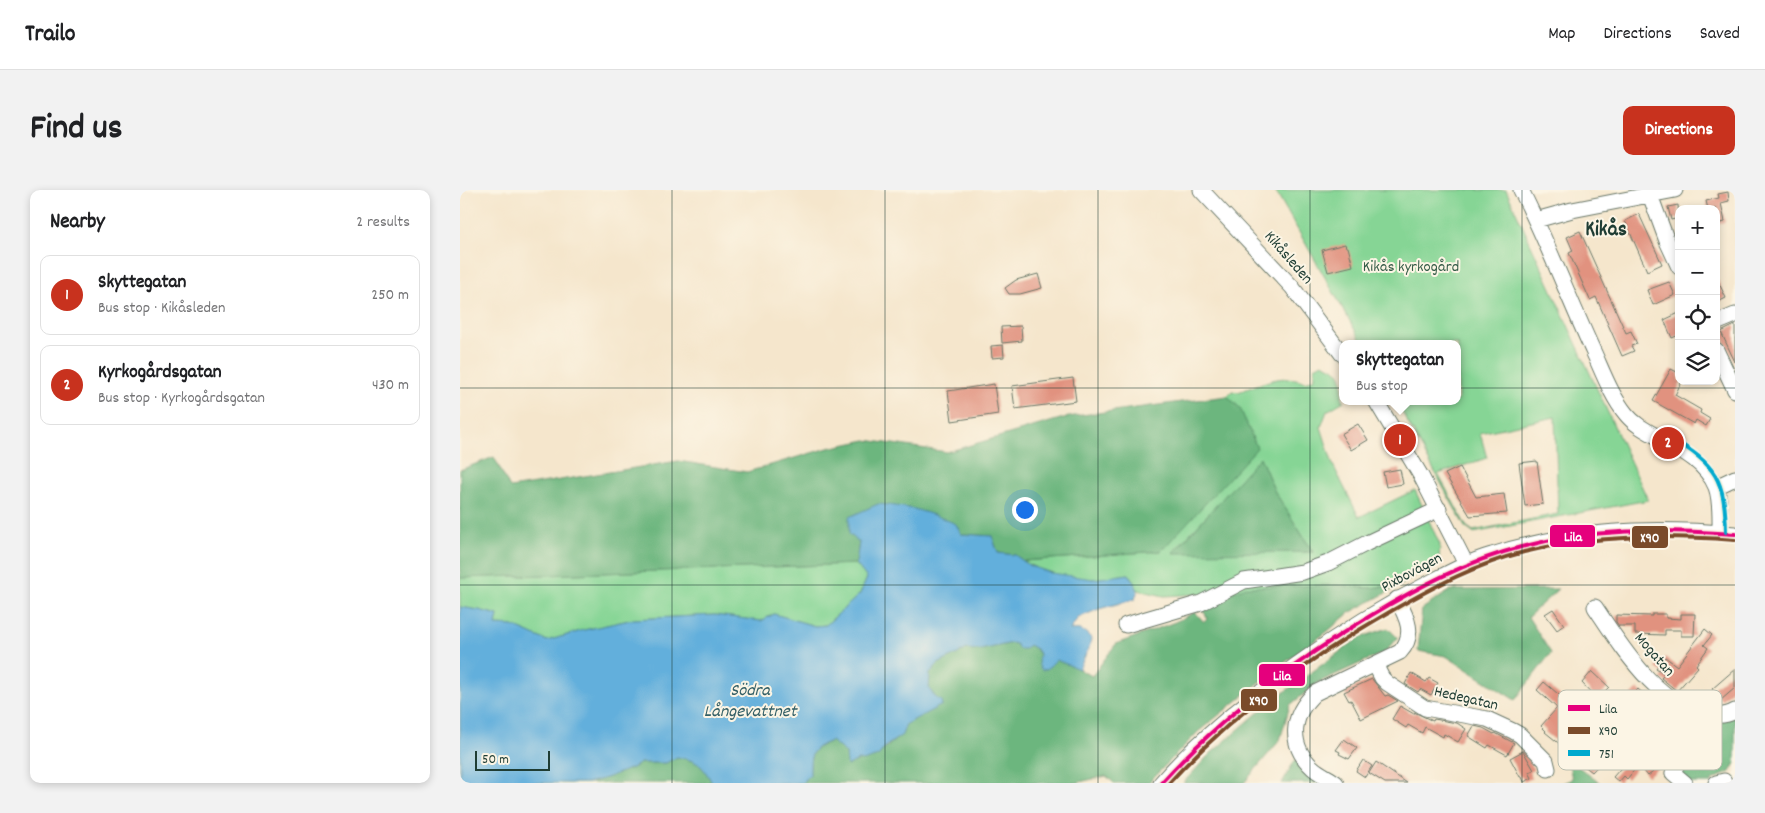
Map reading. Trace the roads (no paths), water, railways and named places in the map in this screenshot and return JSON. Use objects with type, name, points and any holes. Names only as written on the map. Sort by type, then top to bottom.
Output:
[{"type":"street","name":"Kikåsleden","points":[[1200,190],[1292,287],[1339,350]]},
{"type":"street","points":[[1522,190],[1584,333],[1626,414],[1639,426],[1697,461],[1705,470],[1716,487],[1718,495],[1720,532]]},
{"type":"street","points":[[1536,220],[1572,210],[1675,190]]},
{"type":"street","points":[[1650,196],[1675,258]]},
{"type":"street","points":[[1720,321],[1735,315]]},
{"type":"street","points":[[1720,358],[1735,390]]},
{"type":"street","points":[[1378,405],[1439,509],[1466,564]]},
{"type":"street","points":[[1716,487],[1735,478]]},
{"type":"street","points":[[1126,625],[1201,603],[1244,581],[1303,572],[1328,563],[1367,542],[1439,509]]},
{"type":"street","name":"Pixbovägen","points":[[1161,783],[1222,723],[1335,637],[1397,599],[1466,564],[1500,552],[1569,537],[1628,530],[1735,534]]},
{"type":"street","points":[[1336,783],[1313,767],[1302,753],[1297,744],[1296,725],[1305,702],[1315,693],[1400,652],[1406,646],[1408,639],[1407,618],[1397,599]]},
{"type":"street","name":"Mogatan","points":[[1594,606],[1646,678],[1660,690]]},
{"type":"street","name":"Hedegatan","points":[[1375,664],[1382,678],[1387,683],[1425,708],[1487,719],[1520,735],[1546,761],[1548,769]]},
{"type":"street","name":"Mogatan","points":[[1722,716],[1735,711]]},
{"type":"street","points":[[1674,770],[1673,773],[1685,783]]},
{"type":"water","name":"Södra Långevattnet","points":[[878,504],[909,508],[936,516],[956,524],[961,534],[992,536],[998,553],[1015,555],[1030,566],[1051,573],[1093,579],[1129,574],[1138,590],[1135,599],[1099,609],[1078,618],[1070,630],[1082,631],[1091,638],[1090,645],[1079,669],[1056,660],[1047,669],[1042,670],[1038,661],[1039,654],[1036,649],[1029,645],[1025,649],[1019,649],[1016,644],[1012,643],[980,650],[967,649],[938,664],[930,673],[929,689],[937,699],[941,700],[942,705],[906,724],[902,735],[886,746],[878,756],[863,761],[858,760],[847,766],[846,753],[831,741],[819,747],[811,757],[810,775],[802,783],[712,783],[699,764],[677,757],[666,763],[640,763],[603,779],[587,783],[460,783],[460,607],[498,615],[496,625],[513,626],[547,641],[584,630],[634,619],[715,615],[761,621],[774,614],[815,626],[826,625],[860,594],[867,578],[856,564],[859,542],[849,534],[849,517]]},
{"type":"place","name":"Skyttegatan","points":[[1400,440]]},
{"type":"place","name":"Kyrkogårdsgatan","points":[[1668,443]]},
{"type":"district","name":"Kikås","points":[[1606,231]]},
{"type":"park label","name":"Kikås kyrkogård","points":[[1411,267]]}]
